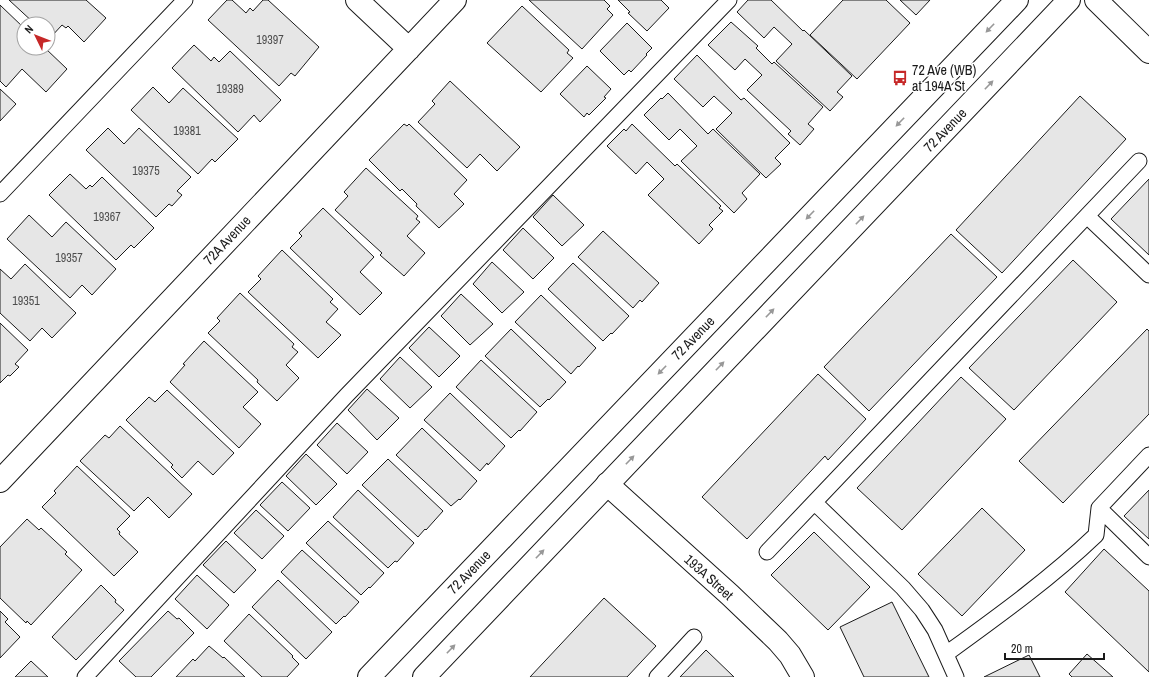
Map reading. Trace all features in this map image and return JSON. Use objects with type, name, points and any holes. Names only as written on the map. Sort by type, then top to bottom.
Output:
[{"type":"main road","points":[[357,0],[409,49]]},
{"type":"main road","name":"72A Avenue","points":[[0,481],[455,0]]},
{"type":"main road","name":"72 Avenue","points":[[369,677],[1018,0]]},
{"type":"main road","name":"72 Avenue","points":[[424,677],[1069,0]]},
{"type":"main road","points":[[1096,0],[1149,52]]},
{"type":"main road","name":"193A Street","points":[[607,484],[654,528],[730,594],[778,641],[790,655],[804,677]]},
{"type":"main road","points":[[390,677],[416,628]]},
{"type":"lane","points":[[0,194],[185,0]]},
{"type":"lane","points":[[85,677],[346,396],[729,0]]},
{"type":"lane","points":[[767,552],[1139,161]]},
{"type":"lane","points":[[1087,216],[1149,275]]},
{"type":"lane","points":[[946,654],[1072,557],[1092,539],[1096,535],[1099,508],[1149,455]]},
{"type":"lane","points":[[815,503],[903,588],[922,610],[935,630],[956,677]]},
{"type":"lane","points":[[1099,508],[1149,557]]},
{"type":"lane","points":[[658,677],[694,637]]},
{"type":"building","points":[[9,0],[86,0],[106,18],[84,42],[68,26],[66,28],[62,25],[56,32],[56,16],[26,16]]},
{"type":"building","points":[[227,0],[232,0],[246,13],[250,8],[253,11],[263,0],[268,0],[319,47],[295,76],[291,73],[279,86],[208,20]]},
{"type":"building","points":[[529,0],[604,0],[610,6],[607,9],[613,15],[582,49]]},
{"type":"building","points":[[618,0],[661,0],[669,8],[647,31],[628,13],[630,12]]},
{"type":"building","points":[[748,0],[771,0],[852,76],[837,92],[843,97],[830,111],[776,61],[792,44],[774,27],[764,38],[737,12]]},
{"type":"building","points":[[843,0],[886,0],[910,23],[857,79],[810,35]]},
{"type":"building","points":[[900,0],[930,0],[916,15]]},
{"type":"building","points":[[0,5],[16,20],[16,56],[53,56],[67,69],[46,92],[22,69],[6,87],[0,81]]},
{"type":"building","points":[[522,6],[569,50],[567,53],[573,58],[541,92],[487,43]]},
{"type":"building","points":[[731,22],[758,46],[756,48],[772,64],[774,62],[823,107],[808,124],[814,129],[800,145],[788,134],[791,131],[747,90],[762,75],[745,59],[735,70],[708,45]]},
{"type":"building","points":[[627,23],[652,48],[631,72],[629,70],[624,75],[600,51]]},
{"type":"building","points":[[194,45],[211,61],[214,57],[219,62],[230,51],[281,100],[260,122],[254,115],[238,132],[172,68]]},
{"type":"building","points":[[697,55],[741,100],[744,98],[790,143],[775,158],[781,164],[766,178],[716,129],[732,113],[714,96],[703,107],[674,79]]},
{"type":"building","points":[[587,66],[611,89],[604,97],[606,98],[589,115],[587,113],[584,117],[560,94]]},
{"type":"building","points":[[450,81],[520,147],[497,171],[480,154],[467,168],[418,122],[435,104],[432,101]]},
{"type":"building","points":[[153,87],[169,103],[183,88],[238,139],[215,162],[212,159],[198,174],[131,110]]},
{"type":"building","points":[[0,89],[16,104],[0,121]]},
{"type":"building","points":[[668,93],[708,134],[713,129],[760,174],[742,193],[747,199],[734,213],[681,161],[697,146],[680,129],[669,140],[644,115]]},
{"type":"building","points":[[1080,96],[1126,139],[1002,273],[956,230]]},
{"type":"building","points":[[404,124],[407,126],[409,124],[467,180],[454,194],[464,204],[439,228],[416,206],[417,204],[402,189],[400,191],[369,160]]},
{"type":"building","points":[[632,124],[675,166],[677,164],[721,206],[719,208],[723,211],[709,225],[713,229],[699,244],[648,195],[664,179],[647,162],[636,174],[607,146],[624,129],[626,131]]},
{"type":"building","points":[[108,128],[124,144],[139,128],[191,177],[177,191],[182,195],[172,206],[169,204],[156,217],[86,150]]},
{"type":"building","points":[[366,168],[418,216],[416,219],[420,222],[407,236],[425,253],[404,276],[380,255],[382,253],[335,210],[348,196],[344,192]]},
{"type":"building","points":[[70,174],[86,189],[90,185],[92,187],[102,177],[154,228],[134,248],[131,245],[116,260],[49,195]]},
{"type":"building","points":[[1149,179],[1149,255],[1111,219]]},
{"type":"building","points":[[553,195],[584,225],[562,246],[533,217]]},
{"type":"building","points":[[323,208],[374,257],[360,272],[382,293],[360,315],[290,248],[302,236],[299,233]]},
{"type":"building","points":[[29,215],[52,237],[66,222],[116,269],[92,295],[82,285],[70,298],[7,239]]},
{"type":"building","points":[[523,228],[554,258],[533,279],[503,250]]},
{"type":"building","points":[[603,231],[659,283],[642,302],[640,300],[633,308],[578,257]]},
{"type":"building","points":[[951,234],[997,277],[869,411],[824,367]]},
{"type":"building","points":[[282,250],[333,299],[330,302],[338,309],[326,322],[341,335],[318,358],[248,292],[261,279],[258,276]]},
{"type":"building","points":[[1073,260],[1117,302],[1014,410],[969,368]]},
{"type":"building","points":[[492,262],[524,292],[502,313],[473,284]]},
{"type":"building","points":[[573,263],[629,316],[603,341],[548,289]]},
{"type":"building","points":[[25,264],[76,313],[52,338],[42,328],[30,341],[0,313],[0,269],[11,279]]},
{"type":"building","points":[[240,293],[294,344],[292,347],[298,352],[286,365],[299,378],[277,401],[257,382],[258,380],[208,333],[220,321],[217,318]]},
{"type":"building","points":[[461,294],[493,324],[470,345],[441,316]]},
{"type":"building","points":[[541,295],[596,348],[571,374],[515,322]]},
{"type":"building","points":[[0,323],[28,350],[15,364],[19,367],[0,383]]},
{"type":"building","points":[[429,327],[460,356],[439,377],[409,348]]},
{"type":"building","points":[[511,329],[566,382],[540,407],[485,356]]},
{"type":"building","points":[[1147,329],[1149,331],[1149,414],[1063,503],[1019,461]]},
{"type":"building","points":[[204,341],[258,392],[243,407],[261,424],[239,448],[170,382],[185,365],[183,364]]},
{"type":"building","points":[[400,357],[432,387],[410,408],[380,379]]},
{"type":"building","points":[[481,360],[537,412],[520,431],[519,430],[511,438],[456,387]]},
{"type":"building","points":[[818,374],[866,419],[828,460],[825,456],[747,539],[702,497]]},
{"type":"building","points":[[961,377],[1006,419],[902,530],[857,488]]},
{"type":"building","points":[[367,389],[399,418],[377,440],[348,410]]},
{"type":"building","points":[[167,390],[234,453],[213,475],[198,461],[182,478],[171,467],[173,465],[126,420],[149,397],[155,402]]},
{"type":"building","points":[[450,393],[505,446],[488,465],[487,463],[480,471],[424,420]]},
{"type":"building","points":[[337,423],[368,452],[347,474],[317,445]]},
{"type":"building","points":[[120,426],[192,494],[169,518],[148,497],[134,511],[80,461],[105,435],[109,438]]},
{"type":"building","points":[[422,428],[477,481],[460,500],[459,499],[451,506],[396,455]]},
{"type":"building","points":[[306,454],[337,484],[316,505],[286,476]]},
{"type":"building","points":[[388,459],[443,511],[418,537],[362,485]]},
{"type":"building","points":[[77,466],[130,516],[117,529],[120,532],[119,534],[138,552],[114,576],[42,507],[56,493],[54,491]]},
{"type":"building","points":[[282,482],[310,508],[288,531],[260,505]]},
{"type":"building","points":[[358,490],[414,543],[397,562],[395,561],[388,568],[333,517]]},
{"type":"building","points":[[1149,490],[1149,539],[1124,516]]},
{"type":"building","points":[[982,508],[1025,550],[962,616],[918,574]]},
{"type":"building","points":[[256,510],[284,536],[262,559],[234,533]]},
{"type":"building","points":[[27,519],[39,530],[41,528],[67,552],[65,554],[82,570],[31,625],[27,621],[26,623],[0,598],[0,547]]},
{"type":"building","points":[[328,521],[384,573],[361,595],[306,543]]},
{"type":"building","points":[[814,532],[870,587],[828,630],[771,575]]},
{"type":"building","points":[[226,541],[256,570],[234,593],[203,565]]},
{"type":"building","points":[[1104,549],[1149,591],[1149,672],[1065,592]]},
{"type":"building","points":[[302,550],[359,602],[336,624],[281,572]]},
{"type":"building","points":[[197,575],[229,605],[207,629],[175,599]]},
{"type":"building","points":[[278,580],[332,632],[306,659],[252,607]]},
{"type":"building","points":[[101,585],[116,600],[115,602],[124,610],[76,660],[52,637]]},
{"type":"building","points":[[604,598],[656,646],[627,677],[530,677]]},
{"type":"building","points":[[892,602],[929,677],[864,677],[840,627]]},
{"type":"building","points":[[0,611],[8,619],[5,622],[20,637],[0,658]]},
{"type":"building","points":[[168,611],[177,619],[179,618],[194,633],[151,677],[136,677],[119,661]]},
{"type":"building","points":[[249,614],[293,656],[292,657],[299,664],[287,677],[262,677],[224,641]]},
{"type":"building","points":[[209,646],[223,658],[224,657],[245,677],[176,677],[193,659],[195,661]]},
{"type":"building","points":[[706,650],[734,677],[680,677]]},
{"type":"building","points":[[1087,654],[1113,677],[1072,677],[1069,674]]},
{"type":"building","points":[[1029,655],[1040,677],[984,677]]},
{"type":"building","points":[[31,661],[48,677],[15,677]]},
{"type":"place","name":"72 Ave (WB) at 194A St","points":[[900,78]]}]
